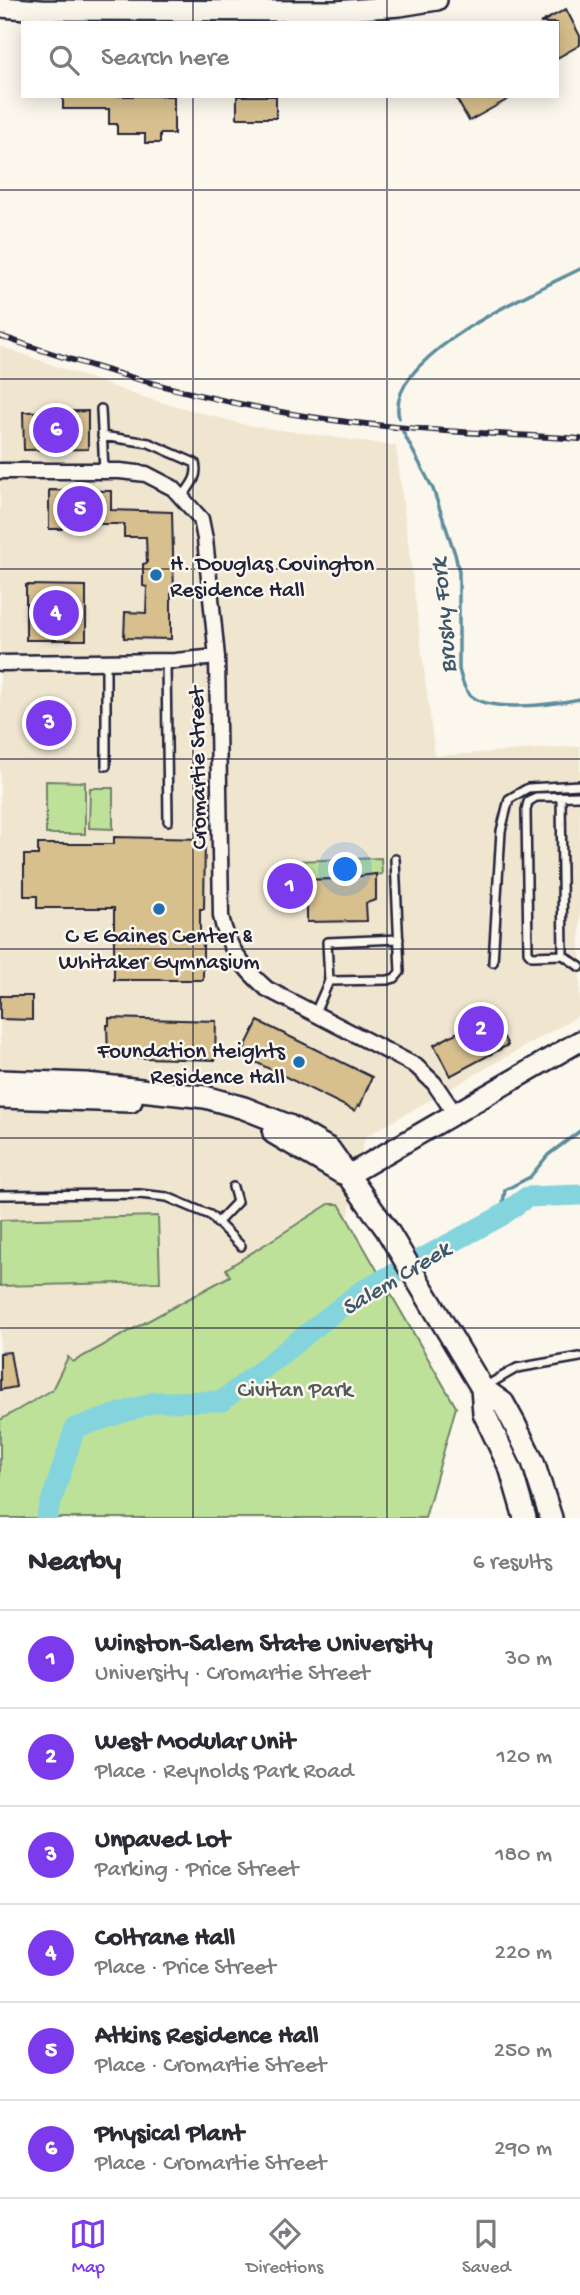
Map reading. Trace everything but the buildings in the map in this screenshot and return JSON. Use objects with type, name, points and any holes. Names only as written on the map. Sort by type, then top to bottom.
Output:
[{"type":"main road","points":[[0,1081],[86,1084],[205,1097],[244,1108],[289,1126],[328,1149],[387,1230],[482,1388],[503,1403],[533,1462],[551,1518]]},
{"type":"main road","points":[[0,1097],[147,1102],[208,1110],[255,1123],[347,1176]]},
{"type":"main road","points":[[482,1388],[484,1413],[511,1470],[525,1518]]},
{"type":"street","points":[[0,8],[306,12],[366,10],[438,0]]},
{"type":"street","name":"Cromartie Street","points":[[0,471],[104,471],[146,474],[173,488],[201,519],[217,657],[221,916],[224,931],[234,953],[250,974],[281,997],[416,1066],[434,1083],[455,1114]]},
{"type":"street","points":[[0,663],[171,661],[217,657]]},
{"type":"street","points":[[347,1176],[580,1041]]},
{"type":"lane","points":[[101,410],[104,471]]},
{"type":"lane","points":[[102,436],[149,443],[195,463],[195,480],[182,498]]},
{"type":"lane","points":[[168,821],[171,661]]},
{"type":"lane","points":[[106,662],[106,766]]},
{"type":"lane","points":[[493,962],[501,831],[509,799],[528,788],[580,786]]},
{"type":"lane","points":[[580,796],[536,797],[528,802],[526,810],[528,952],[532,956],[563,955],[580,968]]},
{"type":"lane","points":[[561,797],[563,955]]},
{"type":"lane","points":[[328,981],[388,980],[395,978],[400,972],[396,859]]},
{"type":"lane","points":[[315,1014],[328,981],[327,942],[398,939]]},
{"type":"lane","points":[[217,1223],[237,1202],[233,1187]]},
{"type":"lane","points":[[0,1195],[139,1194],[167,1197],[210,1215],[241,1246]]},
{"type":"lane","points":[[482,1388],[517,1368],[580,1357]]},
{"type":"shaded area","points":[[0,346],[139,396],[246,425],[396,446],[435,756],[580,746],[580,1015],[365,1137],[346,1228],[0,1425]]},
{"type":"green space","points":[[46,781],[85,782],[85,834],[46,834]]},
{"type":"green space","points":[[90,788],[113,788],[113,829],[89,828]]},
{"type":"green space","points":[[381,858],[382,874],[300,880],[300,887],[295,887],[295,861]]},
{"type":"green space","name":"Civitan Park","points":[[329,1204],[339,1204],[456,1407],[425,1518],[0,1518],[0,1420],[52,1390],[68,1357],[73,1362],[230,1276],[226,1269]]},
{"type":"green space","points":[[158,1216],[160,1282],[0,1286],[0,1220]]},
{"type":"waterway","name":"Brushy Fork","points":[[399,418],[400,395],[414,372],[437,350],[499,310],[580,269]]},
{"type":"waterway","name":"Brushy Fork","points":[[403,432],[433,489],[455,554],[459,572],[459,669],[467,691],[478,700],[505,706],[539,705],[580,699]]},
{"type":"waterway","name":"Brushy Fork","points":[[501,1216],[505,1190],[530,1177],[548,1155],[580,1131]]},
{"type":"waterway","name":"Salem Creek","points":[[46,1518],[75,1428],[155,1402],[222,1401],[360,1292],[501,1216],[527,1197],[580,1195]]},
{"type":"railway","points":[[0,336],[160,385],[283,412],[388,426],[580,439]]},
{"type":"place","name":"Physical Plant","points":[[56,430]]},
{"type":"place","name":"Atkins Residence Hall","points":[[80,509]]},
{"type":"place","name":"H. Douglas Covington Residence Hall","points":[[156,575]]},
{"type":"place","name":"Coltrane Hall","points":[[56,613]]},
{"type":"place","name":"Unpaved Lot","points":[[49,723]]},
{"type":"place","name":"Winston-Salem State University","points":[[290,886]]},
{"type":"place","name":"C E Gaines Center & Whitaker Gymnasium","points":[[159,909]]},
{"type":"place","name":"West Modular Unit","points":[[481,1029]]},
{"type":"place","name":"Foundation Heights Residence Hall","points":[[299,1062]]}]
